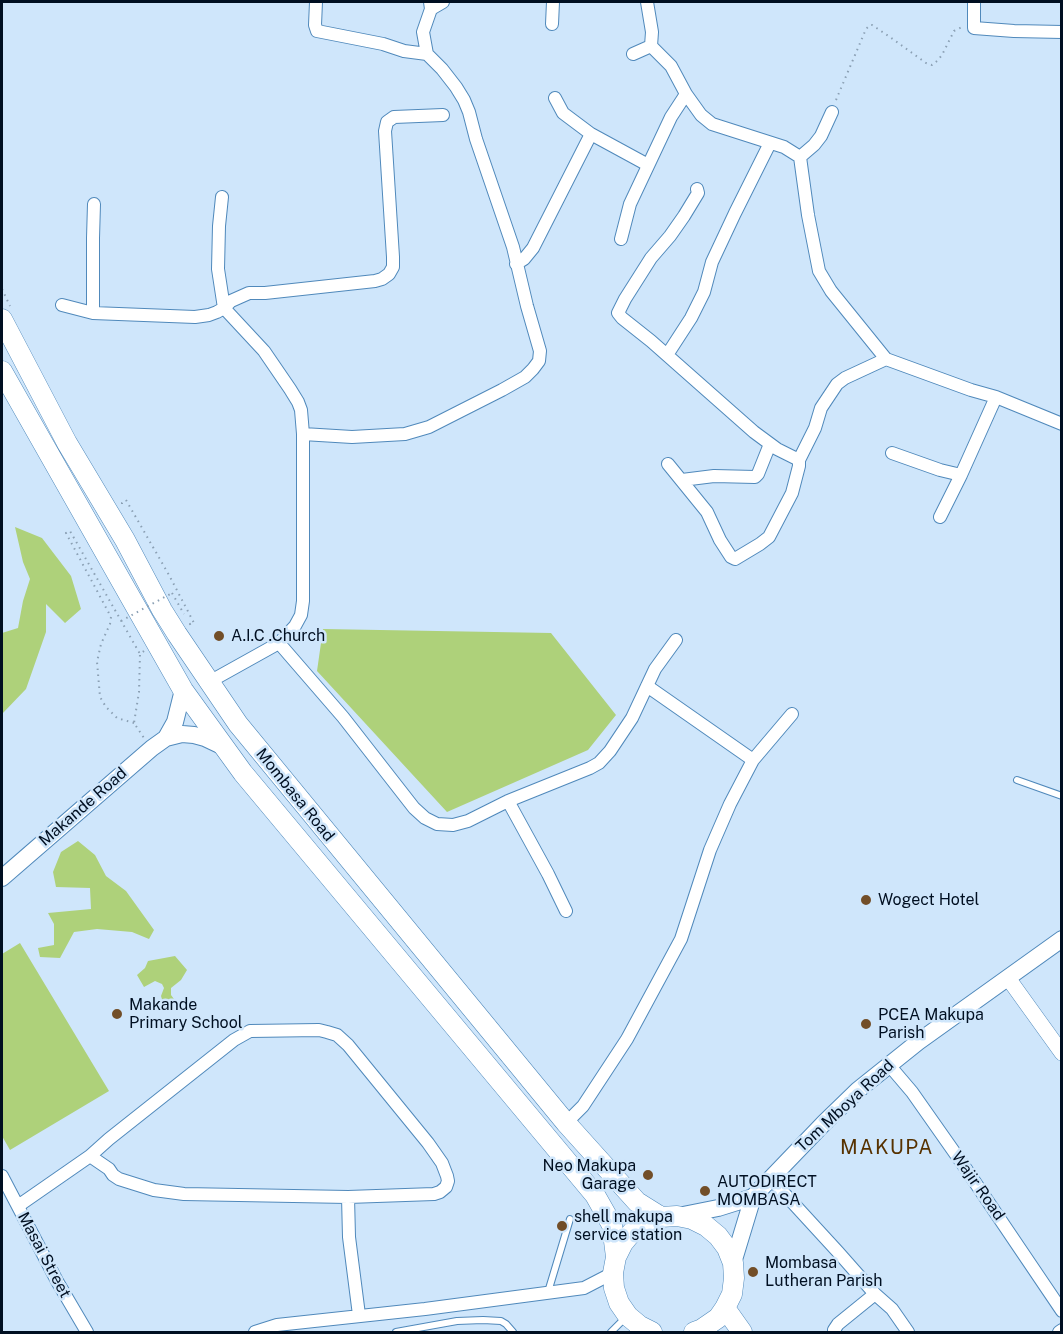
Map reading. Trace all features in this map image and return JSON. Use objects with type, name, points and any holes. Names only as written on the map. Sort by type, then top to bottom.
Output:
[{"type":"highway","name":"Mombasa Road","points":[[2,319],[67,442],[125,540],[162,610],[209,682],[257,749],[566,1123],[637,1202],[669,1217],[692,1219],[706,1226],[728,1248],[733,1263]]},
{"type":"highway","name":"Mombasa Road","points":[[2,371],[183,690],[224,747],[243,773],[596,1195],[612,1225],[614,1273],[619,1303],[628,1316]]},
{"type":"highway","points":[[614,1273],[623,1243],[633,1231],[646,1222],[669,1217]]},
{"type":"highway","points":[[700,1331],[718,1318],[732,1294],[733,1263]]},
{"type":"highway","points":[[725,1308],[742,1332]]},
{"type":"highway","points":[[628,1316],[652,1332]]},
{"type":"main road","name":"Makande Road","points":[[2,878],[166,738],[178,714],[183,690]]},
{"type":"main road","points":[[166,738],[182,734],[194,735],[224,747]]},
{"type":"main road","name":"Tom Mboya Road","points":[[753,1197],[858,1090],[948,1019],[1062,939]]},
{"type":"main road","points":[[669,1217],[718,1208],[753,1197]]},
{"type":"main road","points":[[733,1263],[753,1197]]},
{"type":"street","points":[[316,2],[317,31],[383,44],[404,51],[428,54]]},
{"type":"street","points":[[303,434],[352,437],[405,434],[429,427],[525,377],[539,361],[540,351],[513,248],[469,112],[464,100],[428,54],[423,32],[431,5],[443,2]]},
{"type":"street","points":[[552,24],[553,2]]},
{"type":"street","points":[[647,2],[652,32],[651,46],[671,66],[700,115],[712,124],[784,147],[800,157]]},
{"type":"street","points":[[974,2],[974,28],[1062,33]]},
{"type":"street","points":[[633,54],[651,46]]},
{"type":"street","points":[[621,239],[630,204],[671,117],[686,94]]},
{"type":"street","points":[[555,98],[564,113],[591,134],[648,165]]},
{"type":"street","points":[[800,157],[814,146],[821,136],[831,112]]},
{"type":"street","points":[[62,305],[93,313],[195,317],[217,312],[231,301],[249,293],[382,279],[393,267],[385,131],[387,122],[394,117],[443,115]]},
{"type":"street","points":[[516,264],[524,259],[533,248],[591,134]]},
{"type":"street","points":[[667,355],[692,318],[704,292],[712,262],[770,143]]},
{"type":"street","points":[[800,157],[819,272],[831,291],[886,359],[1062,424]]},
{"type":"street","points":[[697,189],[698,193],[684,216],[645,266],[618,312],[622,318],[754,432],[777,449],[799,460]]},
{"type":"street","points":[[209,682],[279,643],[295,626],[301,615],[303,601],[301,410],[290,389],[264,351],[224,308],[218,269],[222,197]]},
{"type":"street","points":[[93,313],[94,204]]},
{"type":"street","points":[[668,464],[707,512],[720,540],[735,560],[769,537],[792,493],[799,460],[821,408],[837,384],[886,359]]},
{"type":"street","points":[[940,517],[996,398]]},
{"type":"street","points":[[681,480],[714,476],[755,477],[770,444]]},
{"type":"street","points":[[892,453],[961,475]]},
{"type":"street","points":[[279,643],[344,717],[414,808],[425,818],[437,824],[453,825],[468,821],[508,801],[599,763],[632,718],[646,686],[676,640]]},
{"type":"street","points":[[646,686],[753,759]]},
{"type":"street","points":[[566,1123],[583,1106],[627,1039],[681,939],[710,850],[730,804],[753,759],[792,714]]},
{"type":"street","points":[[508,801],[566,911]]},
{"type":"street","points":[[1008,978],[1062,1053]]},
{"type":"street","points":[[18,1206],[90,1156],[109,1138],[234,1040],[250,1031],[320,1030],[337,1035],[348,1045],[428,1143],[446,1170],[448,1181],[446,1187],[434,1194],[348,1197],[184,1194],[154,1190],[119,1179],[90,1156]]},
{"type":"street","name":"Wajir Road","points":[[889,1065],[912,1092],[1062,1311]]},
{"type":"street","name":"Masai Street","points":[[2,1176],[57,1281],[87,1332]]},
{"type":"street","points":[[771,1179],[875,1294],[892,1309],[908,1332]]},
{"type":"street","points":[[348,1197],[349,1237],[359,1315]]},
{"type":"street","points":[[255,1332],[278,1326],[359,1315],[425,1309],[584,1288],[614,1273]]},
{"type":"street","points":[[835,1332],[834,1329],[838,1324],[875,1294]]},
{"type":"lane","points":[[1017,780],[1062,796]]},
{"type":"lane","points":[[548,1292],[570,1220]]},
{"type":"lane","points":[[611,1332],[628,1316]]},
{"type":"lane","points":[[396,1332],[457,1321],[483,1320],[501,1321],[513,1332]]},
{"type":"path","points":[[831,112],[870,25],[932,65],[942,55],[954,31],[964,27],[974,28]]},
{"type":"path","points":[[122,503],[126,500],[169,574],[194,623],[190,624]]},
{"type":"path","points":[[134,723],[139,692],[140,654],[70,531],[66,533],[111,617],[97,662],[100,697],[117,718],[134,723],[152,748]]},
{"type":"path","points":[[121,621],[172,593],[196,634]]},
{"type":"path","points":[[124,615],[129,624]]},
{"type":"path","points":[[140,654],[144,651]]},
{"type":"green space","points":[[15,527],[42,538],[71,576],[81,609],[65,623],[46,604],[46,632],[26,689],[2,714],[2,633],[18,628],[30,579],[23,562]]},
{"type":"green space","points":[[323,629],[551,633],[616,715],[588,750],[447,812],[317,671]]},
{"type":"green space","points":[[78,841],[95,855],[106,876],[126,891],[154,930],[149,939],[132,932],[97,929],[74,932],[60,958],[40,957],[38,948],[54,945],[54,924],[48,913],[91,909],[90,888],[56,887],[53,872],[61,852]]},
{"type":"green space","points":[[20,943],[109,1091],[10,1150],[2,1136],[2,954]]},
{"type":"green space","points":[[175,956],[187,970],[181,980],[171,988],[171,995],[179,1006],[170,1010],[163,1003],[162,984],[155,981],[144,987],[137,975],[145,968],[148,961]]},
{"type":"place","name":"A.I.C .Church","points":[[219,636]]},
{"type":"place","name":"Wogect Hotel","points":[[866,900]]},
{"type":"place","name":"Makande Primary School","points":[[117,1014]]},
{"type":"place","name":"PCEA Makupa Parish","points":[[866,1024]]},
{"type":"place","name":"Neo Makupa Garage","points":[[648,1175]]},
{"type":"place","name":"AUTODIRECT MOMBASA","points":[[705,1191]]},
{"type":"place","name":"shell makupa service station","points":[[562,1226]]},
{"type":"place","name":"Mombasa Lutheran Parish","points":[[753,1272]]},
{"type":"district","name":"MAKUPA","points":[[887,1148]]}]
